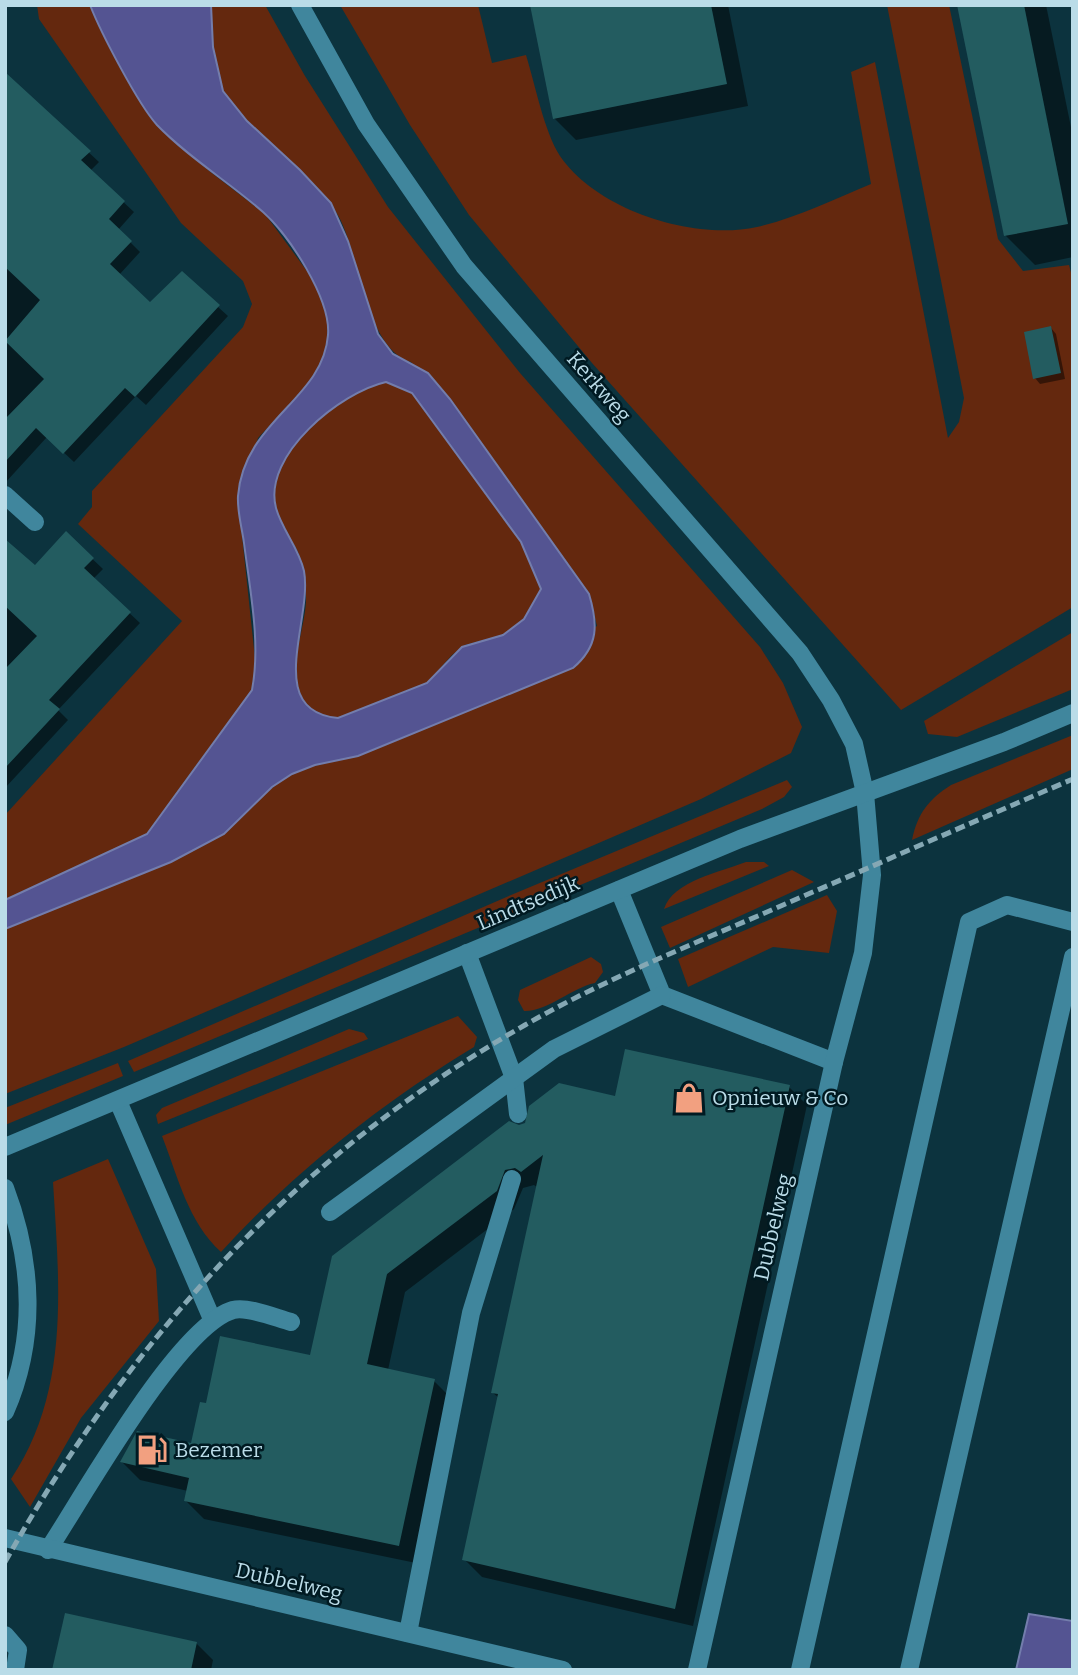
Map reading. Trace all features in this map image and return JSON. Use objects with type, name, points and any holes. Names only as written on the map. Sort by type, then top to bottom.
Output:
[{"type":"main road","name":"Kerkweg","points":[[300,5],[366,124],[464,266],[800,653],[831,699],[853,744],[865,793]]},
{"type":"main road","points":[[5,495],[35,522]]},
{"type":"main road","name":"Lindtsedijk","points":[[5,1147],[740,839],[1004,742],[1073,713]]},
{"type":"main road","name":"Dubbelweg","points":[[697,1670],[834,1062],[863,953],[872,875],[865,793]]},
{"type":"main road","points":[[619,890],[662,995],[834,1062]]},
{"type":"main road","points":[[800,1670],[969,922],[1007,905],[1073,922]]},
{"type":"main road","points":[[467,953],[514,1078],[518,1114]]},
{"type":"main road","points":[[909,1670],[1073,957]]},
{"type":"main road","points":[[330,1212],[554,1049],[662,995]]},
{"type":"main road","points":[[118,1101],[212,1319]]},
{"type":"main road","points":[[408,1633],[471,1313],[512,1179]]},
{"type":"main road","points":[[5,1188],[25,1259],[30,1324],[5,1412]]},
{"type":"main road","points":[[48,1550],[157,1381],[212,1319],[237,1309],[291,1322]]},
{"type":"main road","name":"Dubbelweg","points":[[5,1538],[564,1670]]},
{"type":"main road","points":[[5,1635],[18,1650],[15,1670]]},
{"type":"shaded area","points":[[37,5],[90,5],[106,37],[208,170],[265,214],[318,286],[329,314],[326,353],[309,384],[258,438],[238,498],[256,668],[252,690],[184,782],[205,842],[229,828],[279,782],[291,775],[382,746],[597,626],[589,594],[572,569],[411,362],[396,354],[384,340],[366,300],[347,236],[328,201],[314,184],[232,107],[222,90],[213,59],[211,5],[265,5],[305,76],[388,207],[520,373],[760,647],[783,683],[802,727],[791,753],[701,799],[124,1047],[5,1094],[5,815],[182,621],[78,524],[92,507],[92,491],[243,327],[252,304],[243,281],[181,223],[39,19]]},
{"type":"shaded area","points":[[90,5],[211,5],[213,47],[223,91],[247,121],[331,203],[348,241],[378,334],[393,354],[428,373],[450,399],[589,594],[595,625],[588,651],[573,668],[358,756],[315,765],[292,774],[272,787],[224,834],[171,862],[5,929],[5,900],[147,834],[252,690],[254,617],[238,502],[243,470],[268,429],[313,377],[323,357],[328,335],[327,320],[316,286],[285,236],[263,212],[157,125],[130,85]],"holes":[[[386,382],[412,393],[521,542],[541,589],[524,619],[503,635],[462,647],[427,683],[338,718],[315,712],[302,699],[297,681],[296,660],[305,591],[304,571],[276,508],[275,488],[281,467],[293,447],[309,429],[348,398]]]},
{"type":"shaded area","points":[[340,5],[478,5],[492,63],[526,55],[554,146],[576,175],[597,192],[648,217],[704,229],[732,230],[772,223],[871,184],[851,72],[875,62],[948,438],[959,422],[964,398],[887,5],[949,5],[998,239],[1023,271],[1069,265],[1073,280],[1073,607],[901,710],[592,363],[469,215],[410,125]]},
{"type":"shaded area","points":[[386,382],[412,393],[521,542],[541,589],[524,619],[503,635],[465,645],[452,655],[427,683],[338,718],[328,717],[309,709],[296,691],[295,665],[305,609],[305,586],[299,555],[276,508],[275,488],[281,467],[293,447],[309,429],[348,398]]},
{"type":"shaded area","points":[[1073,632],[1073,689],[957,737],[928,734],[924,721]]},
{"type":"shaded area","points":[[1073,735],[1073,769],[912,840],[917,822],[925,808],[951,785]]},
{"type":"shaded area","points":[[787,780],[792,787],[784,797],[762,809],[134,1072],[128,1061],[511,895]]},
{"type":"shaded area","points":[[746,862],[764,862],[769,866],[664,909],[669,899],[687,884]]},
{"type":"shaded area","points":[[792,870],[814,882],[670,948],[661,927]]},
{"type":"shaded area","points":[[827,895],[837,911],[829,953],[773,947],[688,987],[678,959]]},
{"type":"shaded area","points":[[591,957],[601,964],[603,972],[595,983],[541,1008],[524,1011],[518,1000],[520,990]]},
{"type":"shaded area","points":[[458,1016],[477,1037],[474,1047],[406,1091],[340,1140],[278,1194],[221,1252],[192,1213],[162,1136]]},
{"type":"shaded area","points":[[349,1029],[364,1033],[368,1039],[158,1124],[156,1115],[162,1108]]},
{"type":"shaded area","points":[[118,1063],[123,1076],[5,1125],[5,1108]]},
{"type":"shaded area","points":[[108,1159],[156,1269],[159,1321],[81,1418],[30,1507],[11,1479],[30,1445],[44,1409],[52,1372],[58,1296],[53,1182]]},
{"type":"shaded area","points":[[1029,1614],[1073,1621],[1073,1670],[1016,1670]]},
{"type":"building","points":[[530,5],[711,5],[727,84],[553,119]]},
{"type":"building","points":[[957,5],[1024,5],[1068,224],[1004,236]]},
{"type":"building","points":[[5,72],[91,151],[81,160],[125,201],[109,219],[132,241],[110,264],[150,302],[182,271],[220,305],[135,397],[125,388],[63,454],[36,428],[5,462],[5,419],[44,379],[5,341],[40,300],[5,267]]},
{"type":"building","points":[[1051,326],[1061,373],[1033,379],[1024,332]]},
{"type":"building","points":[[66,531],[94,558],[84,568],[131,612],[49,700],[60,709],[5,768],[5,669],[37,636],[5,606],[5,539],[35,565]]},
{"type":"building","points":[[625,1049],[790,1085],[675,1609],[462,1560],[498,1394],[491,1393],[543,1155],[521,1172],[515,1168],[505,1170],[497,1191],[387,1274],[367,1364],[435,1379],[399,1546],[184,1501],[189,1478],[120,1462],[137,1431],[191,1443],[200,1402],[206,1403],[220,1336],[310,1355],[332,1256],[509,1121],[519,1125],[525,1123],[529,1106],[559,1083],[615,1096]]},
{"type":"building","points":[[65,1613],[197,1642],[191,1670],[52,1670]]},
{"type":"railway","points":[[5,1562],[55,1478],[109,1400],[166,1326],[228,1257],[294,1192],[365,1132],[442,1077],[525,1025],[582,994],[1073,779]]},
{"type":"place","name":"Opnieuw & Co","points":[[689,1098]]},
{"type":"place","name":"Bezemer","points":[[152,1450]]}]
